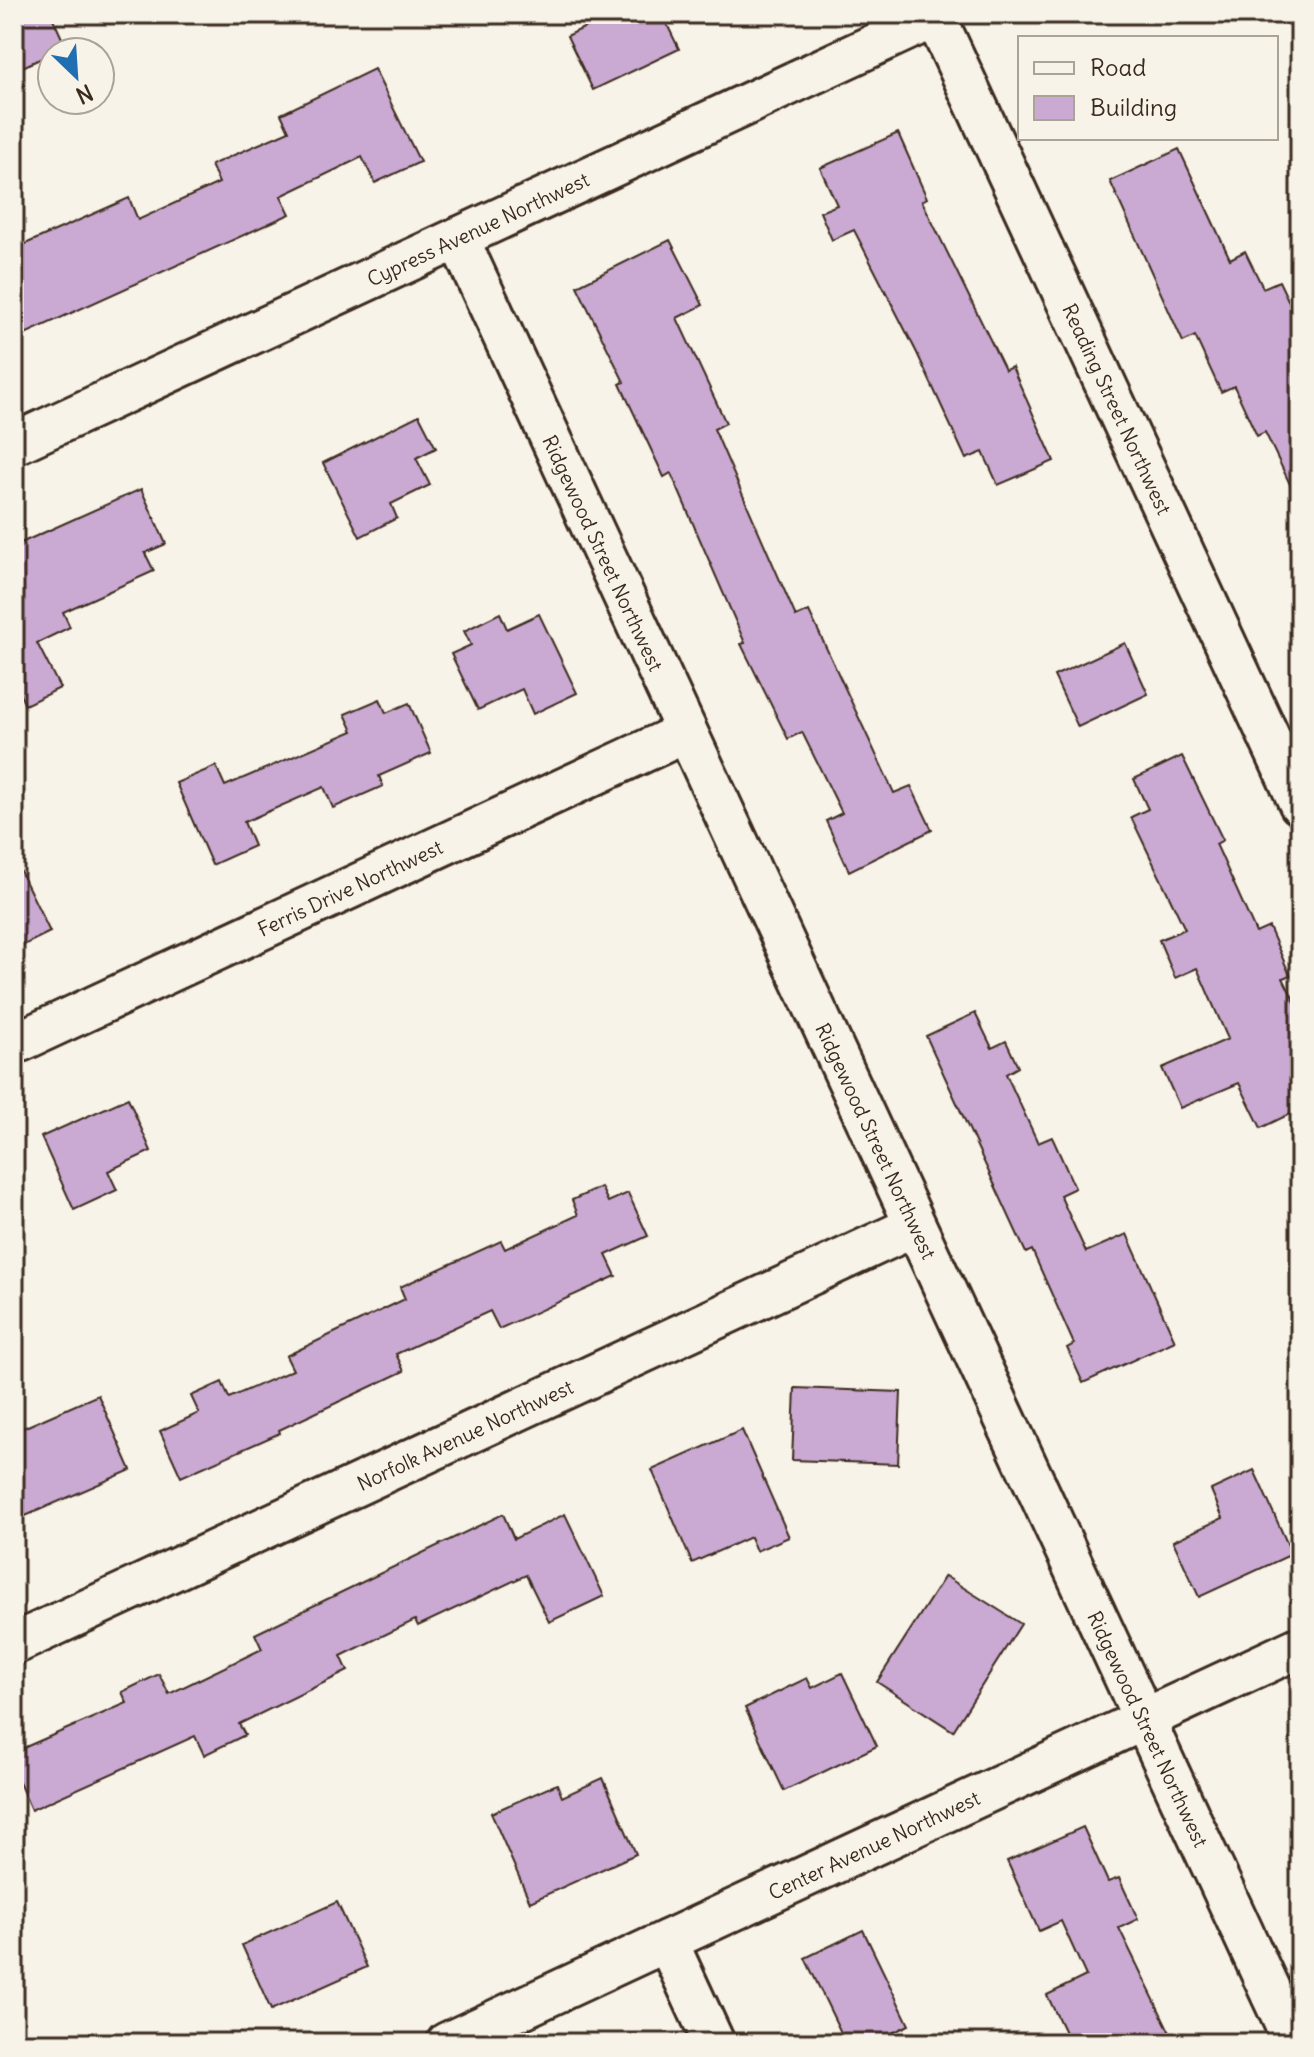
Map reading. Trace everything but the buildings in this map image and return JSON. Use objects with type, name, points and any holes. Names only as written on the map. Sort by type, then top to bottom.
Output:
[{"type":"street","name":"Cypress Avenue Northwest","points":[[14,444],[937,15]]},
{"type":"street","name":"Reading Street Northwest","points":[[937,15],[1300,804]]},
{"type":"street","name":"Ridgewood Street Northwest","points":[[458,238],[1294,2043]]},
{"type":"street","name":"Ferris Drive Northwest","points":[[14,1044],[686,732]]},
{"type":"street","name":"Norfolk Avenue Northwest","points":[[14,1644],[915,1226]]},
{"type":"street","name":"Center Avenue Northwest","points":[[447,2043],[1300,1647]]},
{"type":"street","points":[[667,1941],[714,2043]]}]
